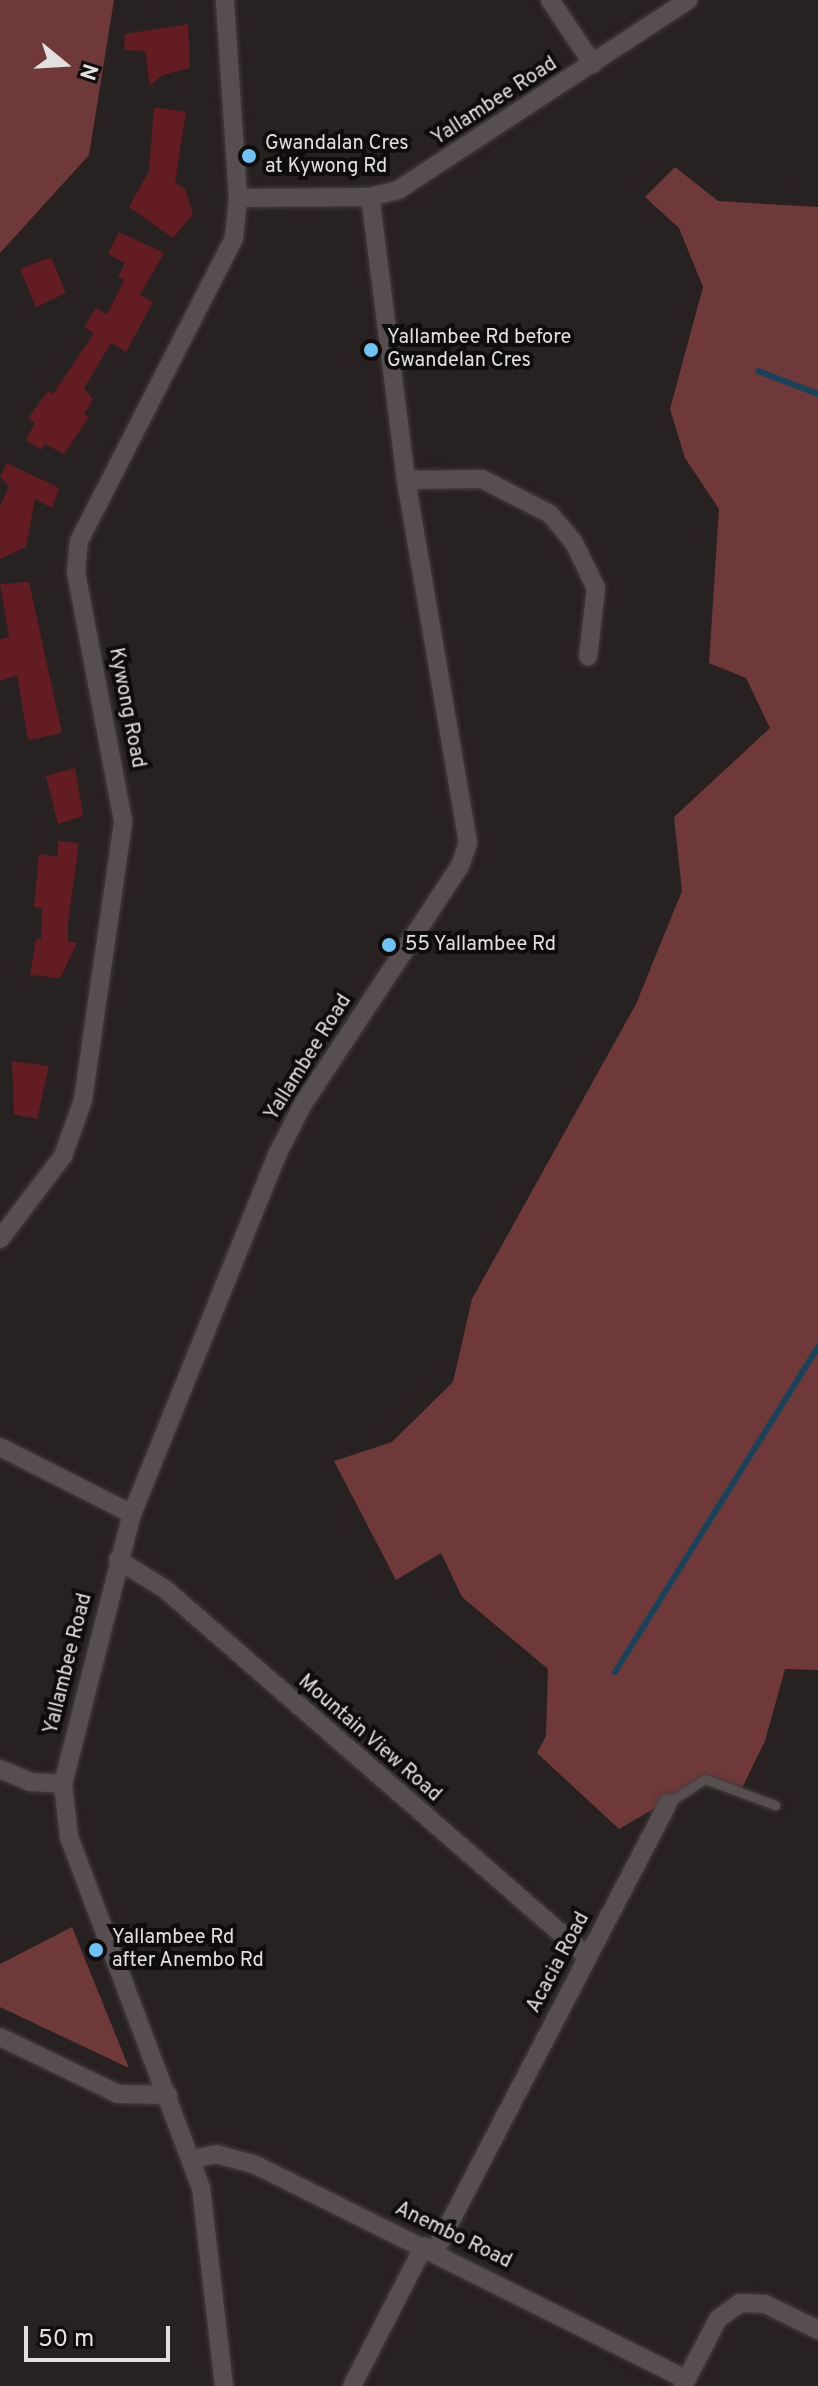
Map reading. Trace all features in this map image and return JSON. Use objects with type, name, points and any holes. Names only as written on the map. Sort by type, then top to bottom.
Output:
[{"type":"street","name":"Kywong Road","points":[[0,1239],[63,1156],[80,1115],[123,836],[120,790],[76,573],[79,541],[229,251],[238,198],[225,0]]},
{"type":"street","points":[[550,0],[593,64]]},
{"type":"street","name":"Yallambee Road","points":[[224,2386],[207,2220],[193,2159],[69,1837],[63,1784],[132,1514],[290,1129],[465,855],[468,816],[406,480],[370,197],[417,179],[688,0]]},
{"type":"street","points":[[238,198],[370,197]]},
{"type":"street","points":[[406,480],[482,479],[550,514],[573,541],[596,588],[588,657]]},
{"type":"street","points":[[0,1447],[132,1514]]},
{"type":"street","name":"Mountain View Road","points":[[118,1560],[165,1589],[587,1956]]},
{"type":"street","points":[[0,1769],[30,1782],[63,1784]]},
{"type":"street","name":"Acacia Road","points":[[352,2386],[429,2249],[668,1803]]},
{"type":"street","points":[[0,2037],[118,2094],[168,2095]]},
{"type":"street","name":"Anembo Road","points":[[193,2159],[216,2154],[256,2165],[429,2249],[685,2383]]},
{"type":"street","points":[[685,2383],[718,2319],[740,2303],[765,2304],[818,2330]]},
{"type":"lane","name":"Acacia Road","points":[[668,1803],[705,1779],[775,1805]]},
{"type":"shaded area","points":[[0,0],[114,0],[89,155],[0,253]]},
{"type":"shaded area","points":[[675,167],[718,201],[818,207],[818,1670],[785,1669],[765,1741],[742,1788],[705,1779],[619,1829],[537,1753],[546,1736],[548,1669],[462,1597],[441,1553],[396,1580],[334,1461],[392,1442],[453,1382],[472,1299],[636,1004],[682,891],[674,817],[770,728],[746,678],[709,663],[719,509],[685,458],[670,409],[703,287],[679,228],[645,197]]},
{"type":"shaded area","points":[[72,1927],[129,2068],[0,2007],[0,1964]]},
{"type":"building","points":[[188,24],[190,68],[162,75],[150,86],[145,51],[124,50],[125,34]]},
{"type":"building","points":[[154,107],[186,112],[175,182],[185,189],[193,214],[173,238],[129,207],[149,171]]},
{"type":"building","points":[[119,232],[164,253],[140,295],[153,302],[126,352],[111,343],[84,388],[93,399],[84,414],[89,417],[64,454],[45,444],[41,450],[26,440],[35,423],[28,418],[48,391],[53,394],[94,333],[84,327],[96,308],[107,315],[124,280],[118,277],[125,263],[108,254]]},
{"type":"building","points":[[51,257],[66,293],[36,307],[20,269]]},
{"type":"building","points":[[7,463],[59,488],[52,508],[35,499],[26,547],[0,559],[0,506],[9,487],[0,476]]},
{"type":"building","points":[[29,582],[62,733],[28,740],[17,675],[0,681],[0,639],[9,637],[0,584]]},
{"type":"building","points":[[75,768],[83,816],[58,824],[46,776]]},
{"type":"building","points":[[58,841],[79,843],[68,922],[68,941],[77,943],[60,978],[30,975],[36,939],[41,939],[42,908],[34,907],[39,854],[58,857]]},
{"type":"building","points":[[12,1061],[49,1066],[37,1119],[14,1114]]},
{"type":"waterway","points":[[758,371],[818,394]]},
{"type":"waterway","points":[[615,1672],[818,1347]]},
{"type":"place","name":"Gwandalan Cres at Kywong Rd","points":[[249,156]]},
{"type":"place","name":"Yallambee Rd before Gwandelan Cres","points":[[371,350]]},
{"type":"place","name":"55 Yallambee Rd","points":[[389,945]]},
{"type":"place","name":"Yallambee Rd after Anembo Rd","points":[[96,1950]]}]
